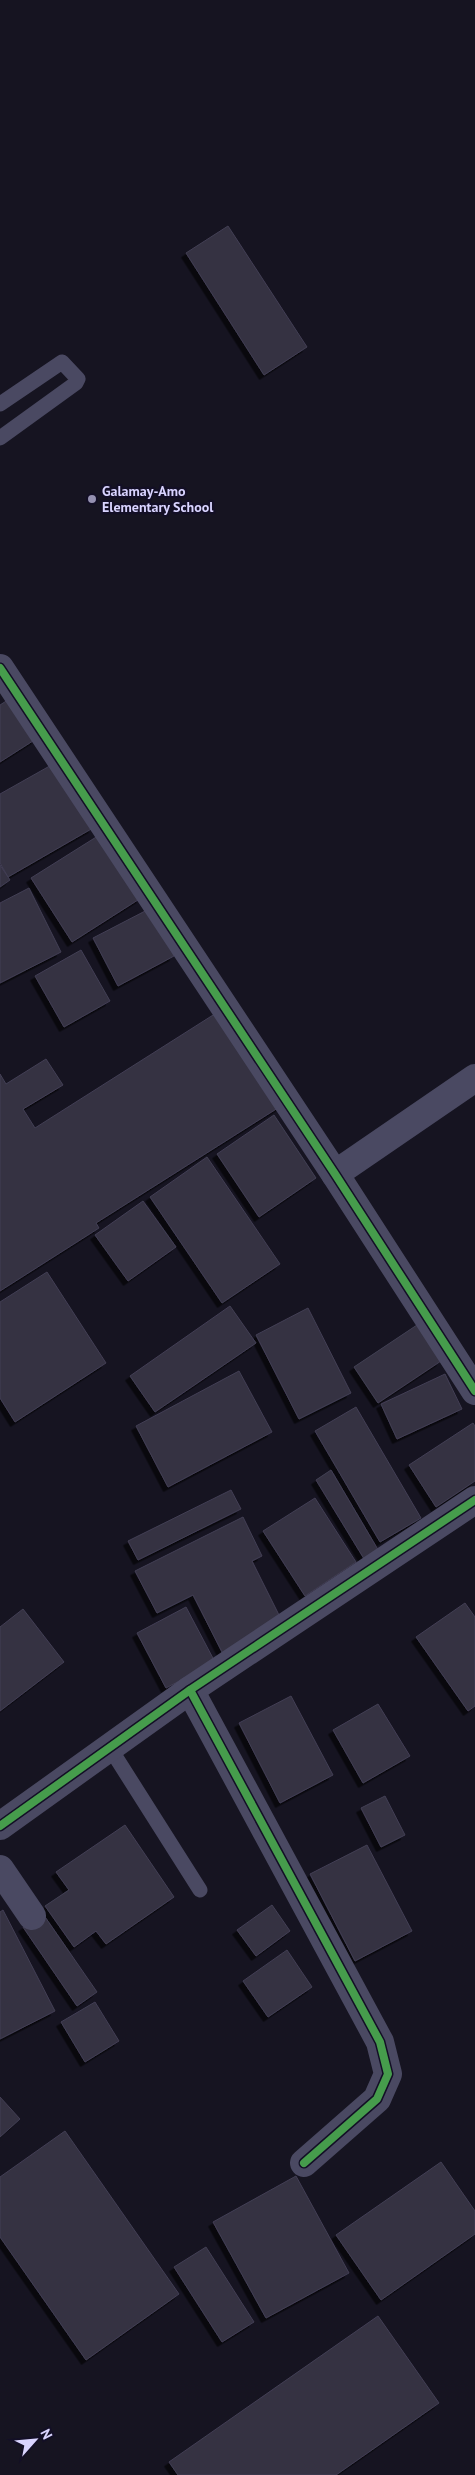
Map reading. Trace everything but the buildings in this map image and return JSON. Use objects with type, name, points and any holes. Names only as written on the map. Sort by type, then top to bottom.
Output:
[{"type":"street","points":[[0,668],[335,1174],[475,1391]]},
{"type":"street","points":[[335,1174],[475,1078]]},
{"type":"street","points":[[0,1826],[190,1690],[475,1500]]},
{"type":"street","points":[[190,1690],[380,2042],[388,2074],[377,2099],[304,2163]]},
{"type":"street","points":[[0,1869],[32,1916]]},
{"type":"lane","points":[[0,404],[62,362],[78,379],[76,383],[0,438]]},
{"type":"lane","points":[[110,1748],[200,1890]]},
{"type":"cycle path","points":[[0,668],[335,1174],[475,1391]]},
{"type":"cycle path","points":[[0,1826],[190,1690],[475,1500]]},
{"type":"cycle path","points":[[190,1690],[380,2042],[388,2074],[377,2099],[304,2163]]},
{"type":"place","name":"Galamay-Amo Elementary School","points":[[92,499]]}]
